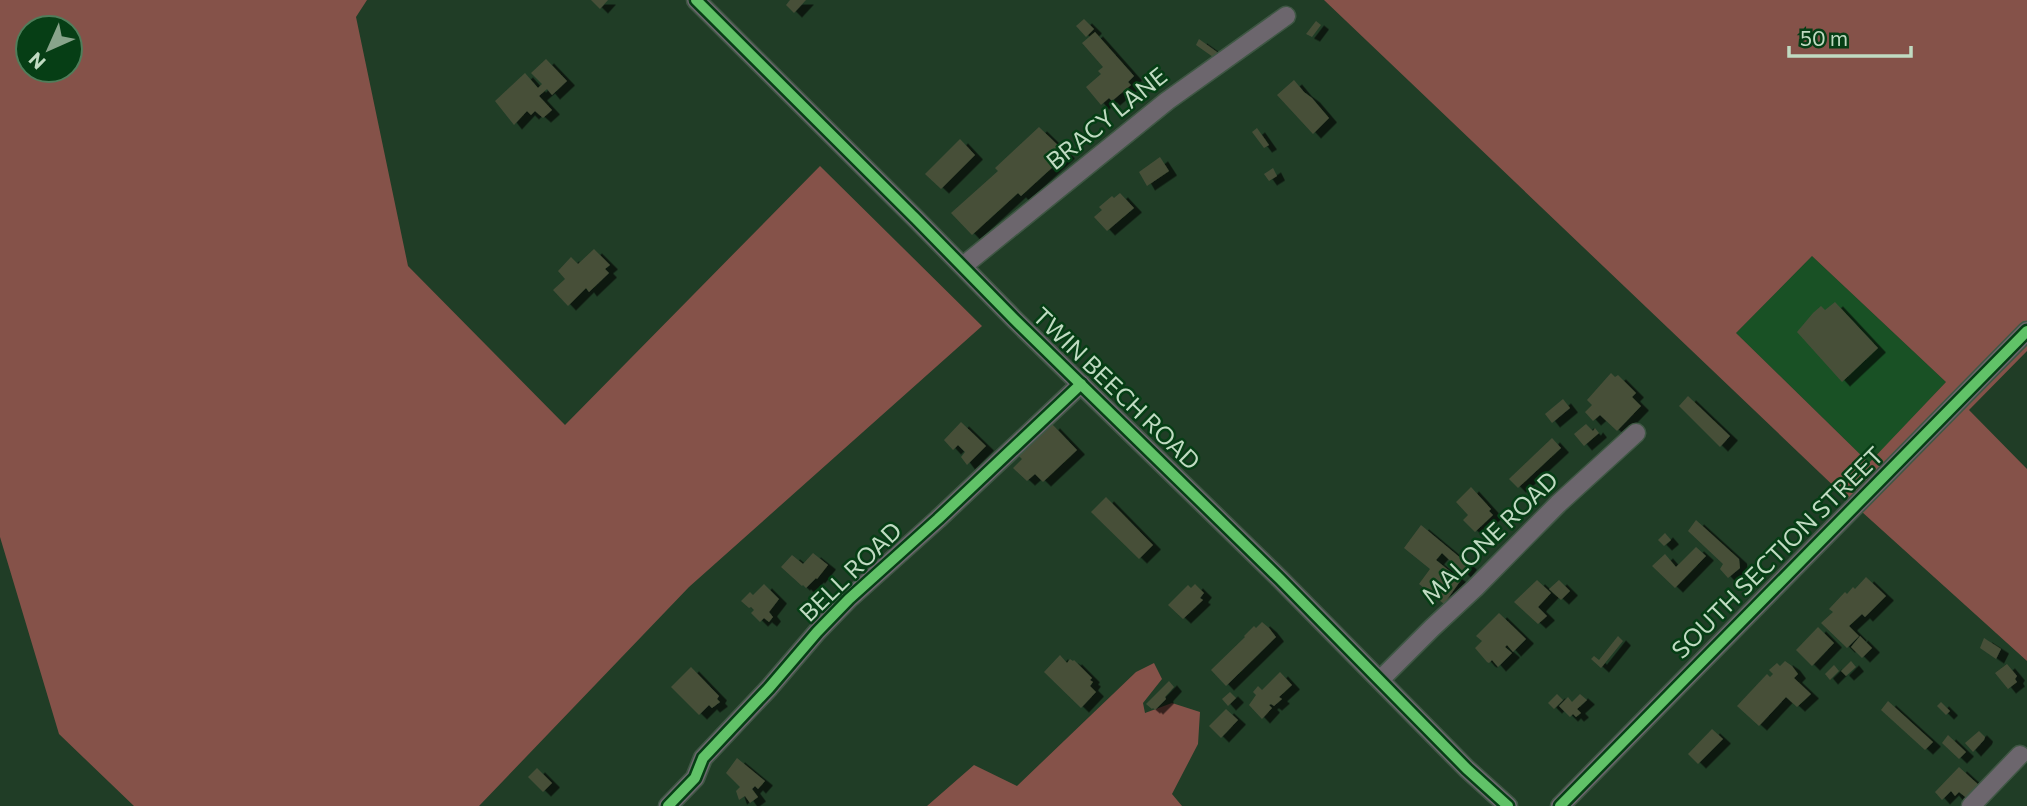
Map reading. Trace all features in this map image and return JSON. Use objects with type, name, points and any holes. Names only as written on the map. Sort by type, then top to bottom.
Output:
[{"type":"street","name":"TWIN BEECH ROAD","points":[[696,0],[1467,769],[1508,806]]},
{"type":"street","name":"BRACY LANE","points":[[963,266],[1167,101],[1286,16]]},
{"type":"street","name":"SOUTH SECTION STREET","points":[[1560,806],[2027,331]]},
{"type":"street","name":"BELL ROAD","points":[[668,806],[695,778],[703,758],[849,599],[1082,384]]},
{"type":"street","name":"MALONE ROAD","points":[[1380,680],[1558,504],[1636,433]]},
{"type":"street","points":[[1971,806],[2020,755]]},
{"type":"shaded area","points":[[0,0],[367,0],[356,17],[408,266],[565,425],[820,166],[982,326],[689,587],[479,806],[134,806],[59,734],[0,537]]},
{"type":"shaded area","points":[[1324,0],[2027,0],[2027,351],[1969,410],[2027,469],[2027,661],[1841,493]],"holes":[[[1812,256],[1946,382],[1869,463],[1736,333]]]},
{"type":"shaded area","points":[[1812,256],[1946,382],[1870,464],[1736,333]]},
{"type":"shaded area","points":[[1154,663],[1162,679],[1143,703],[1145,713],[1172,703],[1200,712],[1198,744],[1172,794],[1182,806],[927,806],[974,765],[1017,786],[1136,672]]},
{"type":"building","points":[[591,0],[608,0],[600,9]]},
{"type":"building","points":[[790,0],[806,0],[794,13],[786,5]]},
{"type":"building","points":[[1084,19],[1094,29],[1086,37],[1076,26]]},
{"type":"building","points":[[1316,21],[1321,25],[1312,37],[1306,34]]},
{"type":"building","points":[[1095,32],[1134,76],[1128,82],[1131,85],[1112,101],[1109,98],[1101,105],[1086,87],[1101,74],[1098,71],[1103,67],[1082,43]]},
{"type":"building","points":[[1199,39],[1217,52],[1216,55],[1213,57],[1196,45]]},
{"type":"building","points":[[546,59],[567,81],[552,95],[547,89],[539,96],[552,110],[543,118],[535,111],[531,115],[527,111],[514,125],[495,101],[525,73],[538,88],[542,84],[531,73]]},
{"type":"building","points":[[1294,80],[1329,118],[1313,134],[1277,95]]},
{"type":"building","points":[[1039,127],[1067,154],[1021,196],[1018,193],[972,235],[951,213],[998,171],[995,168]]},
{"type":"building","points":[[1257,128],[1269,145],[1264,148],[1252,132]]},
{"type":"building","points":[[960,139],[975,155],[941,189],[925,174]]},
{"type":"building","points":[[1160,157],[1169,171],[1147,186],[1139,172]]},
{"type":"building","points":[[1273,168],[1277,176],[1269,181],[1264,174]]},
{"type":"building","points":[[1120,193],[1134,208],[1107,231],[1094,217],[1102,210],[1099,207]]},
{"type":"building","points":[[594,249],[610,265],[605,269],[609,273],[589,292],[586,288],[568,306],[553,290],[565,279],[558,271],[571,257],[578,264]]},
{"type":"building","points":[[1835,302],[1878,348],[1842,382],[1797,332],[1821,306],[1825,310]]},
{"type":"building","points":[[1611,373],[1615,377],[1618,375],[1636,393],[1632,397],[1641,406],[1617,431],[1600,415],[1593,421],[1585,412],[1592,405],[1587,400]]},
{"type":"building","points":[[1688,396],[1730,436],[1720,447],[1679,406]]},
{"type":"building","points":[[1563,399],[1570,408],[1552,423],[1545,414]]},
{"type":"building","points":[[961,422],[986,446],[967,465],[961,457],[965,452],[958,445],[953,450],[944,440]]},
{"type":"building","points":[[1052,424],[1077,450],[1043,482],[1035,474],[1027,481],[1013,468],[1022,459],[1019,456]]},
{"type":"building","points":[[1586,424],[1599,433],[1584,446],[1574,434]]},
{"type":"building","points":[[1552,438],[1561,448],[1518,488],[1509,479]]},
{"type":"building","points":[[1471,487],[1491,509],[1489,511],[1493,515],[1475,532],[1463,520],[1468,515],[1456,502]]},
{"type":"building","points":[[1106,497],[1153,545],[1139,559],[1091,512]]},
{"type":"building","points":[[1696,520],[1739,559],[1740,568],[1728,578],[1720,569],[1723,564],[1688,531]]},
{"type":"building","points":[[1421,525],[1469,565],[1463,573],[1442,553],[1436,560],[1461,580],[1444,604],[1419,584],[1430,569],[1404,548]]},
{"type":"building","points":[[1665,533],[1671,540],[1664,546],[1658,540]]},
{"type":"building","points":[[1696,547],[1706,556],[1675,588],[1652,566],[1665,554],[1676,567]]},
{"type":"building","points":[[813,553],[828,565],[806,588],[781,567],[792,555],[803,564]]},
{"type":"building","points":[[1866,577],[1886,596],[1865,617],[1862,614],[1849,626],[1859,636],[1847,648],[1821,623],[1833,612],[1829,609],[1845,592],[1847,594],[1853,587],[1855,589]]},
{"type":"building","points":[[1537,580],[1551,593],[1538,607],[1547,616],[1538,624],[1514,602]]},
{"type":"building","points":[[1559,580],[1570,591],[1561,600],[1549,589]]},
{"type":"building","points":[[764,584],[779,599],[769,612],[773,617],[769,622],[764,618],[760,622],[751,613],[754,610],[741,601],[750,592],[753,595]]},
{"type":"building","points":[[1195,584],[1204,593],[1200,598],[1203,600],[1183,619],[1168,605],[1188,585],[1191,588]]},
{"type":"building","points":[[1499,613],[1526,639],[1513,652],[1507,645],[1505,647],[1512,653],[1498,667],[1492,660],[1487,662],[1475,648],[1482,641],[1476,636]]},
{"type":"building","points":[[1262,622],[1276,637],[1226,686],[1211,670],[1254,626],[1256,628]]},
{"type":"building","points":[[1818,627],[1834,643],[1812,666],[1796,650]]},
{"type":"building","points":[[1618,636],[1623,641],[1601,668],[1591,659],[1594,656],[1599,660]]},
{"type":"building","points":[[1860,636],[1872,648],[1862,658],[1851,647]]},
{"type":"building","points":[[1984,638],[2001,649],[1996,659],[1980,648]]},
{"type":"building","points":[[1060,655],[1067,663],[1070,659],[1074,660],[1092,678],[1090,686],[1096,692],[1081,708],[1044,672]]},
{"type":"building","points":[[1785,661],[1798,674],[1794,678],[1811,694],[1797,707],[1786,697],[1759,726],[1737,706],[1767,674],[1770,677],[1773,674],[1769,670],[1777,663],[1780,666]]},
{"type":"building","points":[[1851,661],[1856,667],[1846,676],[1841,671]]},
{"type":"building","points":[[2007,664],[2017,676],[2017,682],[2008,689],[1995,673]]},
{"type":"building","points":[[1834,665],[1839,671],[1830,680],[1825,674]]},
{"type":"building","points":[[691,667],[719,696],[717,699],[720,702],[712,708],[709,705],[699,715],[671,687]]},
{"type":"building","points":[[1280,672],[1292,685],[1274,706],[1269,705],[1272,708],[1262,719],[1249,705],[1256,695],[1253,692],[1258,686],[1262,690]]},
{"type":"building","points":[[1169,681],[1174,687],[1155,710],[1152,709],[1146,704]]},
{"type":"building","points":[[1230,692],[1236,698],[1228,706],[1222,699]]},
{"type":"building","points":[[1557,694],[1563,700],[1554,709],[1548,703]]},
{"type":"building","points":[[1580,694],[1587,700],[1577,709],[1581,713],[1570,717],[1559,706],[1568,697],[1572,702]]},
{"type":"building","points":[[1888,701],[1933,742],[1925,750],[1881,710]]},
{"type":"building","points":[[1941,702],[1950,711],[1946,715],[1937,706]]},
{"type":"building","points":[[1226,709],[1238,720],[1221,738],[1209,726]]},
{"type":"building","points":[[1712,729],[1723,739],[1698,764],[1688,754]]},
{"type":"building","points":[[1979,731],[1985,737],[1973,752],[1965,743]]},
{"type":"building","points":[[1948,735],[1966,752],[1959,759],[1942,743]]},
{"type":"building","points":[[737,758],[765,781],[758,789],[755,786],[752,789],[758,797],[750,803],[745,796],[739,800],[736,791],[740,787],[726,773]]},
{"type":"building","points":[[1959,767],[1981,787],[1969,800],[1959,792],[1955,796],[1951,791],[1942,800],[1935,792]]},
{"type":"building","points":[[537,768],[552,783],[543,792],[528,777]]},
{"type":"cycle path","points":[[696,0],[1015,320],[1280,579],[1467,769],[1508,806]]},
{"type":"cycle path","points":[[1560,806],[2027,331]]},
{"type":"cycle path","points":[[668,806],[695,778],[703,758],[849,599],[1081,384]]}]
